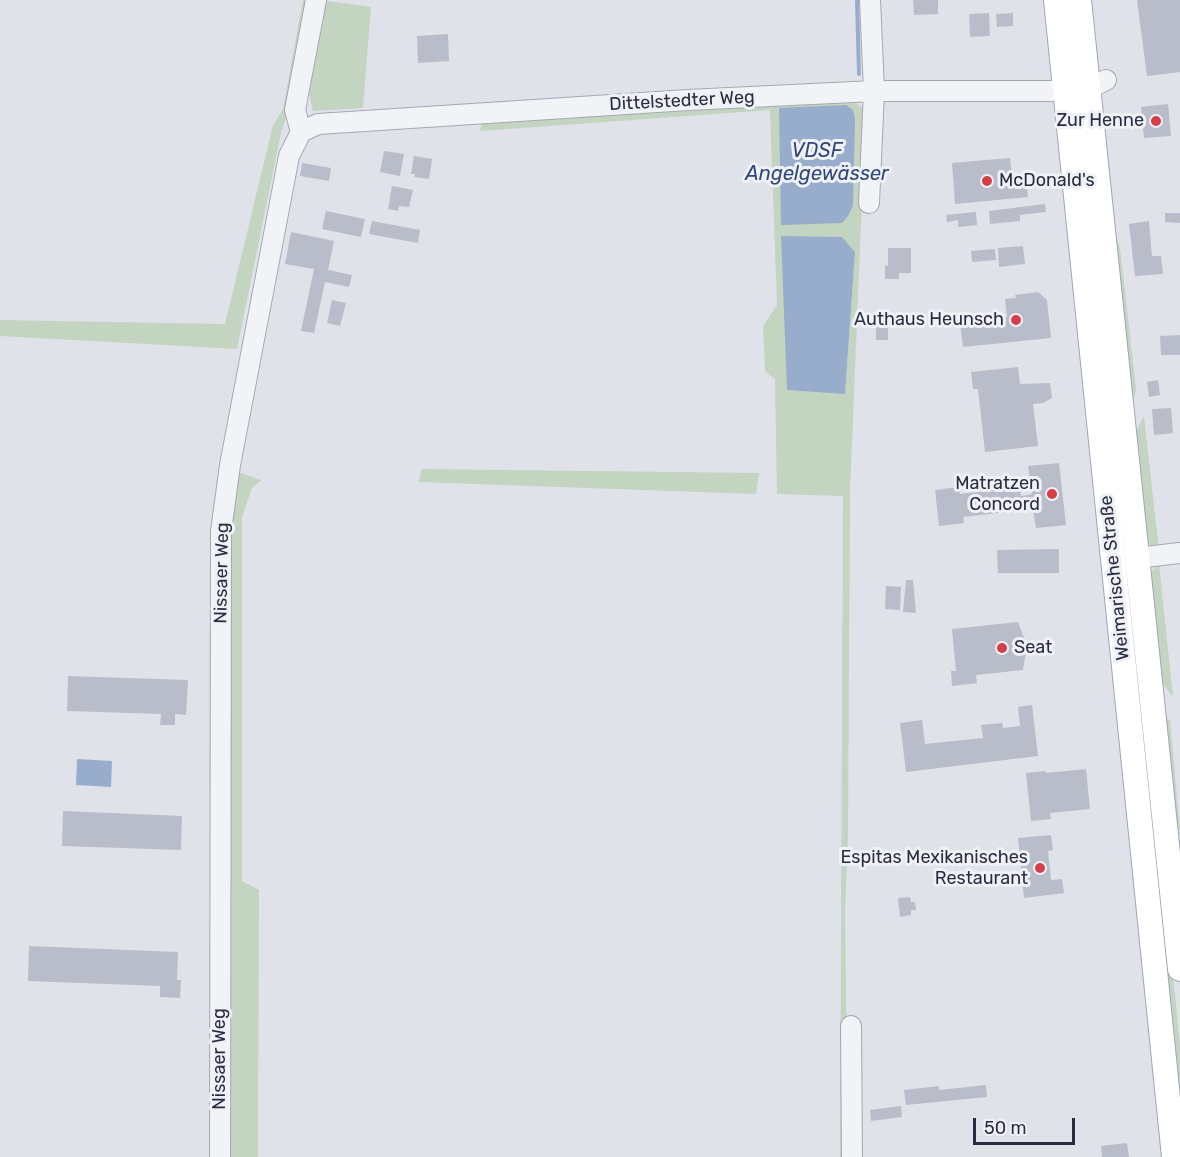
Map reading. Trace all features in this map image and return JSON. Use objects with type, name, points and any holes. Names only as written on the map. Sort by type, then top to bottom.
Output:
[{"type":"main road","name":"Weimarische Straße","points":[[1056,0],[1086,86],[1180,969]]},
{"type":"main road","name":"Weimarische Straße","points":[[1079,0],[1113,561],[1174,1157]]},
{"type":"main road","points":[[1113,561],[1137,558]]},
{"type":"street","points":[[301,132],[295,110],[315,0]]},
{"type":"street","points":[[869,203],[874,91],[870,0]]},
{"type":"street","name":"Dittelstedter Weg","points":[[301,132],[318,124],[688,100],[874,91],[1086,86]]},
{"type":"street","name":"Nissaer Weg","points":[[220,1157],[221,531],[230,465],[289,156],[301,132]]},
{"type":"street","points":[[1137,558],[1180,553]]},
{"type":"street","points":[[851,1026],[852,1157]]},
{"type":"green space","points":[[303,0],[309,0],[288,112],[281,133],[237,349],[0,336],[0,320],[225,324],[273,125],[283,109]]},
{"type":"green space","points":[[321,0],[371,7],[363,108],[313,111],[308,90]]},
{"type":"green space","points":[[854,102],[863,108],[864,150],[850,491],[848,835],[845,912],[848,1157],[840,1157],[843,496],[777,494],[775,379],[765,371],[763,326],[777,305],[770,110],[480,131],[482,122]],"holes":[[[842,237],[855,252],[845,394]]]},
{"type":"green space","points":[[1115,234],[1120,248],[1136,389],[1135,396],[1132,398]]},
{"type":"green space","points":[[1144,416],[1159,550],[1153,548],[1144,537],[1132,439]]},
{"type":"green space","points":[[421,469],[759,473],[756,494],[419,482]]},
{"type":"green space","points":[[235,471],[261,480],[252,488],[242,517],[242,881],[259,890],[258,1157],[227,1157],[232,503]]},
{"type":"green space","points":[[1159,564],[1173,697],[1157,677],[1150,579],[1152,571]]},
{"type":"green space","points":[[1128,572],[1132,577],[1180,1045],[1180,1123],[1125,573]]},
{"type":"green space","points":[[1162,717],[1170,720],[1180,830],[1175,822]]},
{"type":"water","name":"VDSF Angelgewässer","points":[[846,105],[853,110],[855,119],[853,206],[848,216],[842,223],[781,225],[779,108]]},
{"type":"water","name":"VDSF Angelgewässer","points":[[781,236],[842,237],[855,252],[845,394],[787,390]]},
{"type":"water","points":[[77,759],[112,761],[111,787],[76,785]]},
{"type":"building","points":[[913,0],[938,0],[938,14],[914,15]]},
{"type":"building","points":[[1137,0],[1180,0],[1180,72],[1147,76]]},
{"type":"building","points":[[989,13],[990,36],[970,37],[969,14]]},
{"type":"building","points":[[1013,13],[1013,26],[997,27],[996,14]]},
{"type":"building","points":[[448,34],[449,61],[418,63],[417,36]]},
{"type":"building","name":"Zur Henne","points":[[1168,104],[1171,136],[1144,138],[1141,107]]},
{"type":"building","points":[[384,151],[404,154],[400,176],[380,172]]},
{"type":"building","points":[[414,156],[432,159],[429,179],[414,177],[415,174],[411,174]]},
{"type":"building","points":[[1010,158],[1012,175],[1025,174],[1028,197],[955,204],[952,163]]},
{"type":"building","points":[[302,163],[331,168],[329,181],[300,176]]},
{"type":"building","points":[[392,186],[413,190],[409,207],[399,206],[398,211],[388,209]]},
{"type":"building","points":[[1045,204],[1046,212],[1020,215],[1020,221],[990,224],[989,211]]},
{"type":"building","points":[[326,211],[365,219],[361,237],[322,229]]},
{"type":"building","points":[[976,212],[977,225],[958,227],[958,220],[947,222],[946,215]]},
{"type":"building","points":[[1165,213],[1180,213],[1180,223],[1165,222]]},
{"type":"building","points":[[372,221],[420,230],[418,243],[369,234]]},
{"type":"building","points":[[1149,221],[1152,256],[1161,256],[1163,274],[1135,276],[1129,224]]},
{"type":"building","points":[[291,232],[334,241],[328,270],[352,275],[349,287],[325,282],[314,333],[301,331],[314,269],[285,264]]},
{"type":"building","points":[[1023,246],[1025,264],[999,267],[998,248]]},
{"type":"building","points":[[888,248],[911,248],[911,273],[899,273],[899,279],[885,279]]},
{"type":"building","points":[[995,249],[996,260],[972,262],[971,251]]},
{"type":"building","name":"Authaus Heunsch","points":[[1038,292],[1047,300],[1051,338],[963,347],[960,322],[1007,317],[1005,299],[1016,298],[1015,295]]},
{"type":"building","points":[[332,300],[346,303],[340,326],[327,323]]},
{"type":"building","points":[[876,317],[888,317],[888,340],[876,340]]},
{"type":"building","points":[[1180,335],[1180,355],[1161,355],[1160,336]]},
{"type":"building","points":[[1018,367],[1020,384],[1050,383],[1052,398],[1043,403],[1033,404],[1038,446],[985,452],[978,389],[973,389],[971,372]]},
{"type":"building","points":[[1158,380],[1160,395],[1149,397],[1147,382]]},
{"type":"building","points":[[1171,408],[1173,433],[1154,435],[1152,409]]},
{"type":"building","points":[[1059,463],[1066,525],[1036,528],[1033,509],[963,517],[964,523],[939,526],[935,490],[959,487],[960,494],[1020,487],[1021,496],[1032,494],[1028,466]]},
{"type":"building","points":[[1059,549],[1059,573],[998,573],[997,550]]},
{"type":"building","points":[[906,580],[913,580],[916,613],[903,612]]},
{"type":"building","points":[[886,586],[901,587],[900,610],[885,609]]},
{"type":"building","points":[[1018,622],[1027,646],[1023,670],[976,675],[977,683],[952,686],[951,671],[956,671],[952,629]]},
{"type":"building","points":[[68,676],[188,680],[186,715],[175,714],[175,725],[160,725],[161,714],[67,711]]},
{"type":"building","points":[[1032,705],[1038,756],[906,772],[900,723],[922,720],[925,744],[983,738],[981,725],[1002,723],[1003,728],[1020,726],[1018,707]]},
{"type":"building","points":[[1086,769],[1090,809],[1050,813],[1051,819],[1031,821],[1026,773]]},
{"type":"building","points":[[63,811],[182,816],[181,850],[62,846]]},
{"type":"building","points":[[1051,835],[1053,850],[1048,851],[1051,880],[1062,879],[1064,893],[1024,898],[1018,838]]},
{"type":"building","points":[[910,897],[911,902],[915,902],[916,910],[911,910],[911,915],[900,917],[898,898]]},
{"type":"building","points":[[29,946],[178,952],[177,980],[181,980],[180,998],[160,997],[160,986],[28,981]]},
{"type":"building","points":[[986,1085],[987,1097],[906,1105],[904,1090],[939,1086],[939,1090]]},
{"type":"building","points":[[901,1106],[902,1117],[871,1121],[870,1110]]},
{"type":"building","points":[[1127,1143],[1129,1157],[1102,1157],[1101,1146]]},
{"type":"waterway","points":[[857,0],[859,74]]},
{"type":"place","name":"Zur Henne","points":[[1156,121]]},
{"type":"place","name":"McDonald's","points":[[987,181]]},
{"type":"place","name":"Authaus Heunsch","points":[[1016,320]]},
{"type":"place","name":"Matratzen Concord","points":[[1052,494]]},
{"type":"place","name":"Seat","points":[[1002,648]]},
{"type":"place","name":"Espitas Mexikanisches Restaurant","points":[[1040,868]]}]
